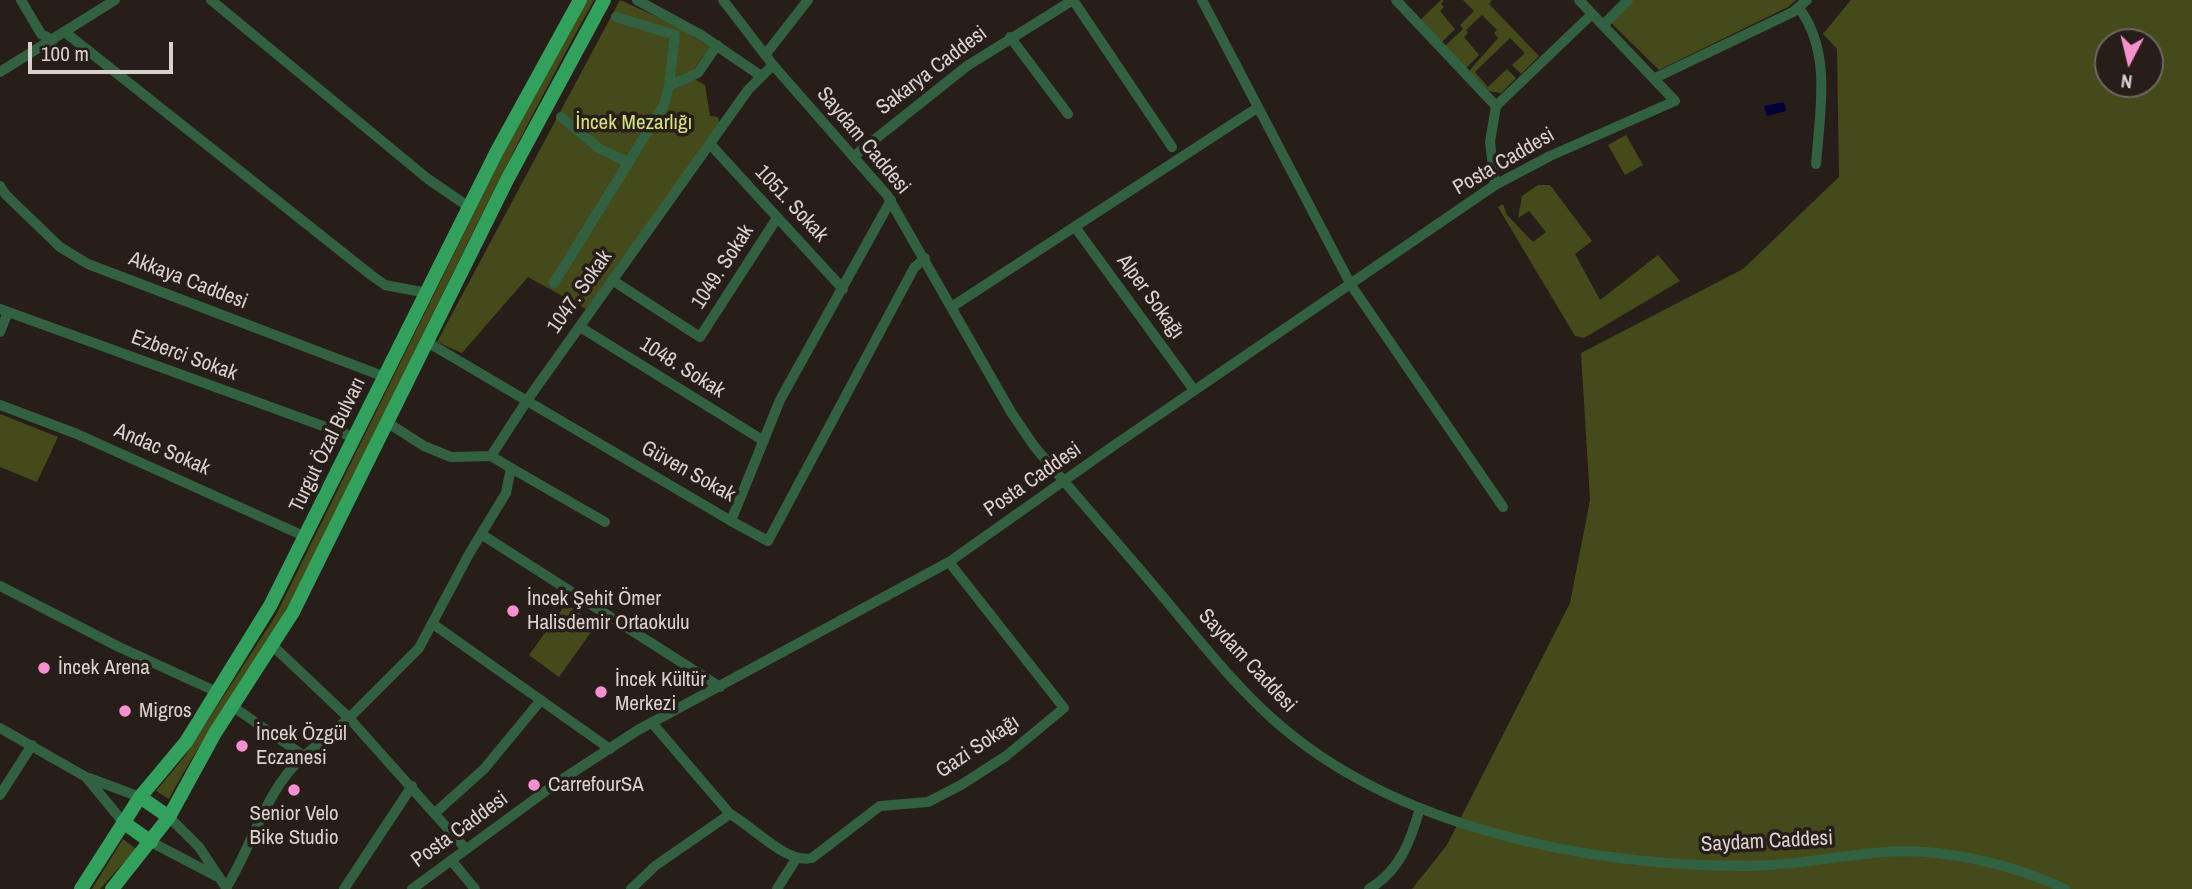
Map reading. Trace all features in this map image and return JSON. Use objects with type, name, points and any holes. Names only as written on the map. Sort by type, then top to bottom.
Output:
[{"type":"main road","name":"Turgut Özal Bulvarı","points":[[80,889],[102,861],[123,822],[141,797],[186,742],[270,606],[356,438],[468,208],[580,0]]},
{"type":"main road","name":"Turgut Özal Bulvarı","points":[[112,889],[169,817],[232,706],[298,602],[508,178],[604,0]]},
{"type":"main road","points":[[141,797],[169,817]]},
{"type":"main road","points":[[123,822],[151,842]]},
{"type":"street","points":[[21,0],[40,34],[53,40]]},
{"type":"street","points":[[0,72],[115,0]]},
{"type":"street","points":[[211,0],[428,179],[468,208]]},
{"type":"street","points":[[637,0],[717,45],[761,76]]},
{"type":"street","name":"Saydam Caddesi","points":[[723,0],[765,55],[891,200],[1016,421],[1231,677],[1276,722],[1334,763],[1420,808],[1534,842],[1608,856],[1693,865],[1757,866],[1884,852],[1927,852],[2023,873],[2066,889]]},
{"type":"street","points":[[765,55],[808,0]]},
{"type":"street","points":[[1073,0],[1172,147]]},
{"type":"street","name":"Sakarya Caddesi","points":[[854,156],[967,66],[1073,0]]},
{"type":"street","points":[[1202,0],[1351,285],[1503,507]]},
{"type":"street","points":[[1396,0],[1496,106]]},
{"type":"street","points":[[1579,0],[1655,78],[1803,4],[1812,28],[1821,74],[1816,163]]},
{"type":"street","points":[[1603,25],[1628,0]]},
{"type":"street","points":[[1495,185],[1490,142],[1496,106],[1592,13]]},
{"type":"street","points":[[554,283],[664,105],[669,86],[674,35],[616,17]]},
{"type":"street","points":[[66,33],[370,275],[385,285],[427,293]]},
{"type":"street","points":[[1010,37],[1068,114]]},
{"type":"street","points":[[669,86],[698,73],[717,45]]},
{"type":"street","name":"1047. Sokak","points":[[491,456],[528,399],[710,144],[761,76],[774,65]]},
{"type":"street","name":"Posta Caddesi","points":[[412,889],[610,749],[949,562],[1194,390],[1495,185],[1550,156],[1675,101],[1655,78]]},
{"type":"street","points":[[953,306],[1257,108]]},
{"type":"street","points":[[561,117],[600,149],[628,162]]},
{"type":"street","name":"1051. Sokak","points":[[710,144],[844,289]]},
{"type":"street","name":"Akkaya Caddesi","points":[[0,186],[60,247],[88,264],[385,377]]},
{"type":"street","name":"Güven Sokak","points":[[427,341],[731,521],[780,400],[891,200]]},
{"type":"street","name":"1049. Sokak","points":[[612,280],[701,337],[777,218]]},
{"type":"street","name":"Alper Sokağı","points":[[1075,227],[1194,390]]},
{"type":"street","points":[[731,521],[768,541],[914,268],[925,258]]},
{"type":"street","points":[[0,332],[4,311]]},
{"type":"street","name":"Ezberci Sokak","points":[[4,311],[356,438]]},
{"type":"street","name":"1048. Sokak","points":[[580,327],[764,441]]},
{"type":"street","name":"Andac Sokak","points":[[0,405],[77,434],[306,537]]},
{"type":"street","points":[[388,423],[424,446],[451,457],[491,456],[605,522]]},
{"type":"street","points":[[169,817],[200,847],[216,876],[227,888],[275,791],[290,768],[349,718],[419,648],[506,493],[511,468]]},
{"type":"street","points":[[481,534],[720,687]]},
{"type":"street","name":"Gazi Sokağı","points":[[796,859],[807,860],[821,854],[886,803],[928,802],[955,789],[1006,756],[1065,708],[949,562]]},
{"type":"street","points":[[0,586],[119,647],[217,692]]},
{"type":"street","points":[[433,624],[610,749]]},
{"type":"street","points":[[271,645],[349,718],[466,849]]},
{"type":"street","points":[[435,813],[484,769],[541,700]]},
{"type":"street","points":[[232,706],[303,756]]},
{"type":"street","points":[[653,724],[730,814],[796,859],[777,889]]},
{"type":"street","points":[[0,728],[86,777],[141,797]]},
{"type":"street","points":[[0,795],[32,745]]},
{"type":"street","points":[[86,777],[123,822]]},
{"type":"street","points":[[344,889],[412,786]]},
{"type":"street","points":[[1369,889],[1386,876],[1406,851],[1420,808]]},
{"type":"street","points":[[631,889],[655,866],[730,814]]},
{"type":"street","points":[[151,842],[216,876]]},
{"type":"street","points":[[451,860],[475,889]]},
{"type":"street","points":[[1386,876],[1386,889]]},
{"type":"green space","points":[[587,0],[594,0],[477,224],[291,601],[169,799],[156,791],[185,756],[276,615],[509,142]]},
{"type":"green space","name":"İncek Mezarlığı","points":[[620,0],[673,24],[710,47],[689,76],[705,85],[710,116],[718,117],[720,125],[586,309],[528,277],[462,353],[437,342]]},
{"type":"green space","points":[[1444,0],[1441,4],[1444,7],[1440,11],[1455,29],[1441,43],[1419,21]]},
{"type":"green space","points":[[1463,0],[1492,0],[1489,4],[1539,56],[1521,74],[1512,65],[1525,53],[1510,38],[1475,72],[1488,87],[1507,69],[1516,78],[1501,93],[1489,91],[1469,71],[1498,38],[1494,33],[1497,30],[1482,15],[1466,30],[1468,33],[1464,37],[1479,55],[1466,68],[1445,46],[1463,29],[1460,25],[1474,11]]},
{"type":"green space","points":[[1633,0],[1796,0],[1788,7],[1659,70],[1610,22]]},
{"type":"green space","points":[[1851,0],[2192,0],[2192,889],[1412,889],[1447,845],[1570,603],[1590,500],[1581,353],[1743,269],[1839,177],[1837,49],[1823,34]]},
{"type":"green space","points":[[1626,135],[1643,165],[1625,175],[1608,145]]},
{"type":"green space","points":[[1538,185],[1550,185],[1592,241],[1575,254],[1600,300],[1658,255],[1680,281],[1584,338],[1575,336],[1498,207],[1503,204],[1507,215],[1533,242],[1546,232],[1529,211],[1518,218],[1522,196]]},
{"type":"green space","points":[[0,414],[58,437],[37,482],[0,467]]},
{"type":"green space","points":[[566,604],[596,625],[559,677],[529,655]]},
{"type":"green space","points":[[123,839],[136,849],[100,889],[92,889]]},
{"type":"shaded area","points":[[1784,102],[1786,111],[1767,116],[1764,106]]},
{"type":"place","name":"İncek Şehit Ömer Halisdemir Ortaokulu","points":[[513,611]]},
{"type":"place","name":"İncek Arena","points":[[44,668]]},
{"type":"place","name":"İncek Kültür Merkezi","points":[[601,692]]},
{"type":"place","name":"Migros","points":[[125,711]]},
{"type":"place","name":"İncek Özgül Eczanesi","points":[[242,746]]},
{"type":"place","name":"CarrefourSA","points":[[534,785]]},
{"type":"place","name":"Senior Velo Bike Studio","points":[[294,790]]}]
